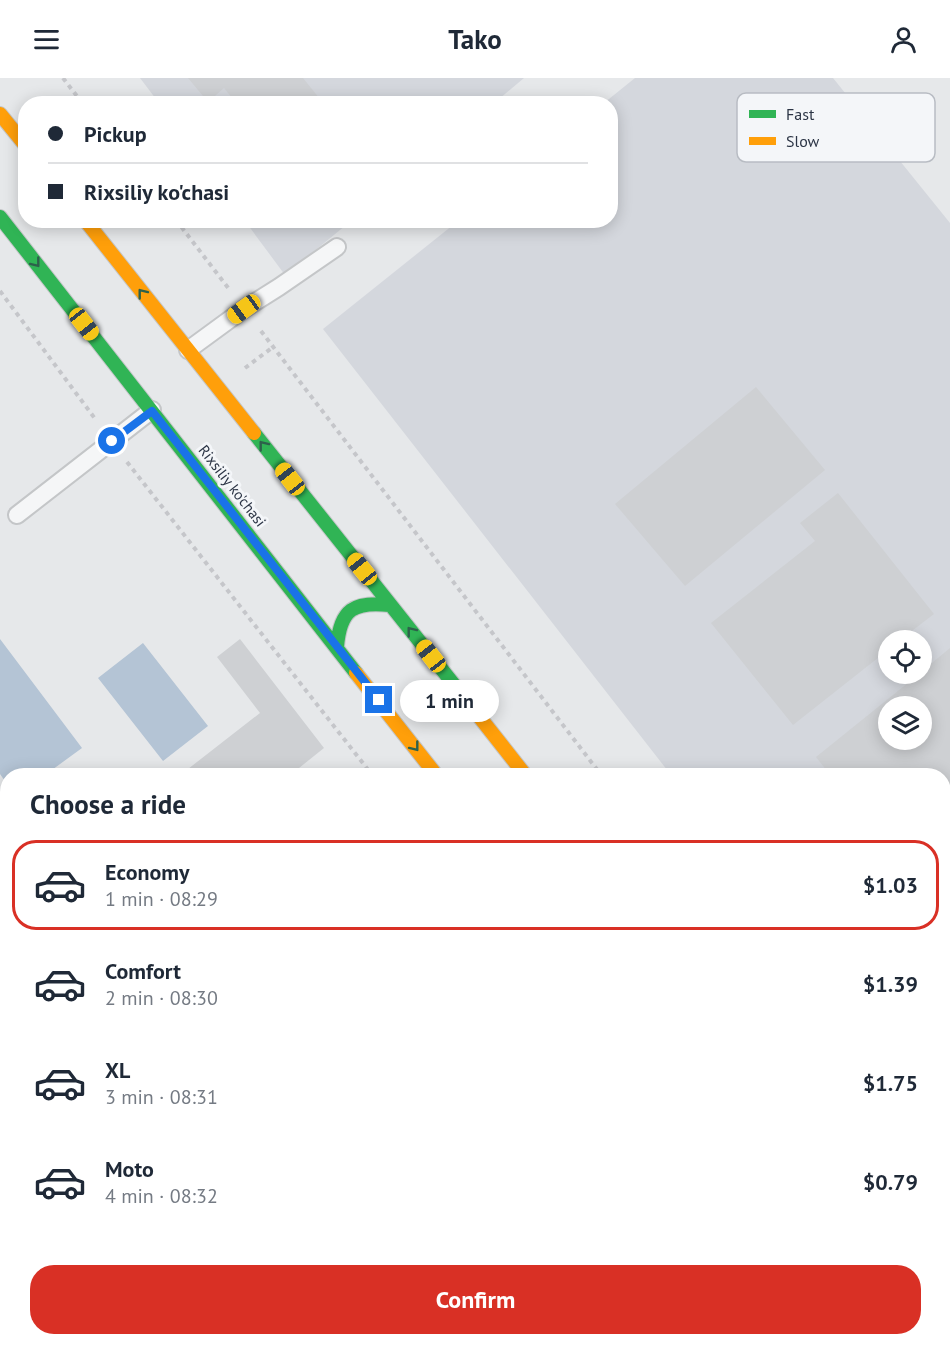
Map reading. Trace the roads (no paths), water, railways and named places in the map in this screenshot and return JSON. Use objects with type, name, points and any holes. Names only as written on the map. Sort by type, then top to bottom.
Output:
[{"type":"main road","points":[[0,114],[18,136]]},
{"type":"main road","name":"Rixsiliy ko'chasi","points":[[1,219],[337,647],[428,768]]},
{"type":"main road","points":[[91,228],[520,768]]},
{"type":"main road","points":[[337,647],[338,628],[350,610],[369,603],[390,605]]},
{"type":"lane","points":[[188,350],[244,309],[338,247]]},
{"type":"lane","points":[[17,515],[152,411]]},
{"type":"water","points":[[0,639],[82,748],[55,768],[0,768]]},
{"type":"water","points":[[143,643],[208,726],[163,761],[98,678]]}]
